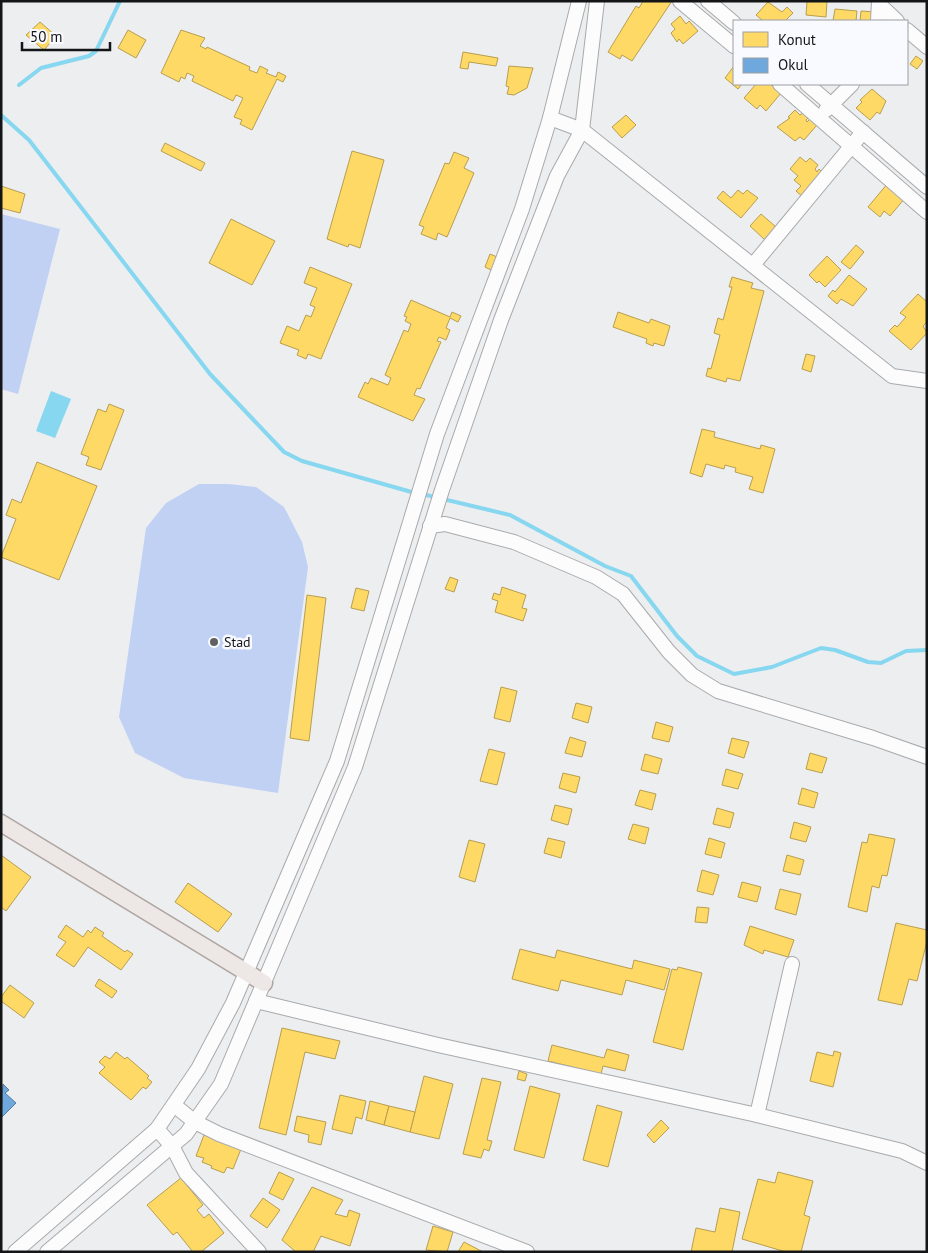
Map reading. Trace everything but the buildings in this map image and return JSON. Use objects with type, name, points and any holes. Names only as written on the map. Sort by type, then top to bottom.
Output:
[{"type":"main road","points":[[1,823],[264,983]]},
{"type":"street","points":[[15,1252],[157,1129],[198,1069],[233,1003],[337,761],[437,434],[522,209],[550,118],[579,1]]},
{"type":"street","points":[[47,1252],[186,1134],[221,1084],[355,766],[430,526],[501,320],[557,176],[582,130],[597,1]]},
{"type":"street","points":[[680,1],[733,45]]},
{"type":"street","points":[[878,20],[879,3]]},
{"type":"street","points":[[879,3],[896,20]]},
{"type":"street","points":[[705,22],[715,4],[733,22]]},
{"type":"street","points":[[908,31],[927,47]]},
{"type":"street","points":[[781,85],[820,116],[927,212]]},
{"type":"street","points":[[808,85],[927,186]]},
{"type":"street","points":[[820,116],[851,85]]},
{"type":"street","points":[[550,118],[582,130],[892,376],[927,380]]},
{"type":"street","points":[[752,265],[863,132]]},
{"type":"street","points":[[912,379],[927,390]]},
{"type":"street","points":[[430,526],[445,524],[514,542],[596,577],[623,594],[669,652],[692,675],[718,690],[874,738],[927,757]]},
{"type":"street","points":[[757,1115],[792,964]]},
{"type":"street","points":[[256,1001],[438,1045],[757,1115],[902,1151],[927,1163]]},
{"type":"street","points":[[174,1105],[194,1122],[219,1134],[527,1252]]},
{"type":"street","points":[[157,1129],[172,1146],[186,1173],[259,1252]]},
{"type":"shaded area","points":[[1,214],[60,229],[18,394],[1,389]]},
{"type":"shaded area","points":[[51,391],[71,399],[55,438],[36,431]]},
{"type":"shaded area","name":"Stad","points":[[199,484],[228,484],[256,487],[284,507],[302,542],[308,567],[278,793],[184,778],[135,753],[119,717],[146,528],[166,503]]},
{"type":"waterway","points":[[19,85],[41,68],[89,56],[96,51],[120,1]]},
{"type":"waterway","points":[[1,115],[29,140],[210,374],[284,452],[302,461],[415,493]]},
{"type":"waterway","points":[[422,494],[510,515],[605,566],[631,576],[677,636],[697,656],[734,674],[772,667],[821,648],[835,650],[868,662],[881,663],[906,651],[927,650]]},
{"type":"place","name":"Stad","points":[[214,642]]}]
